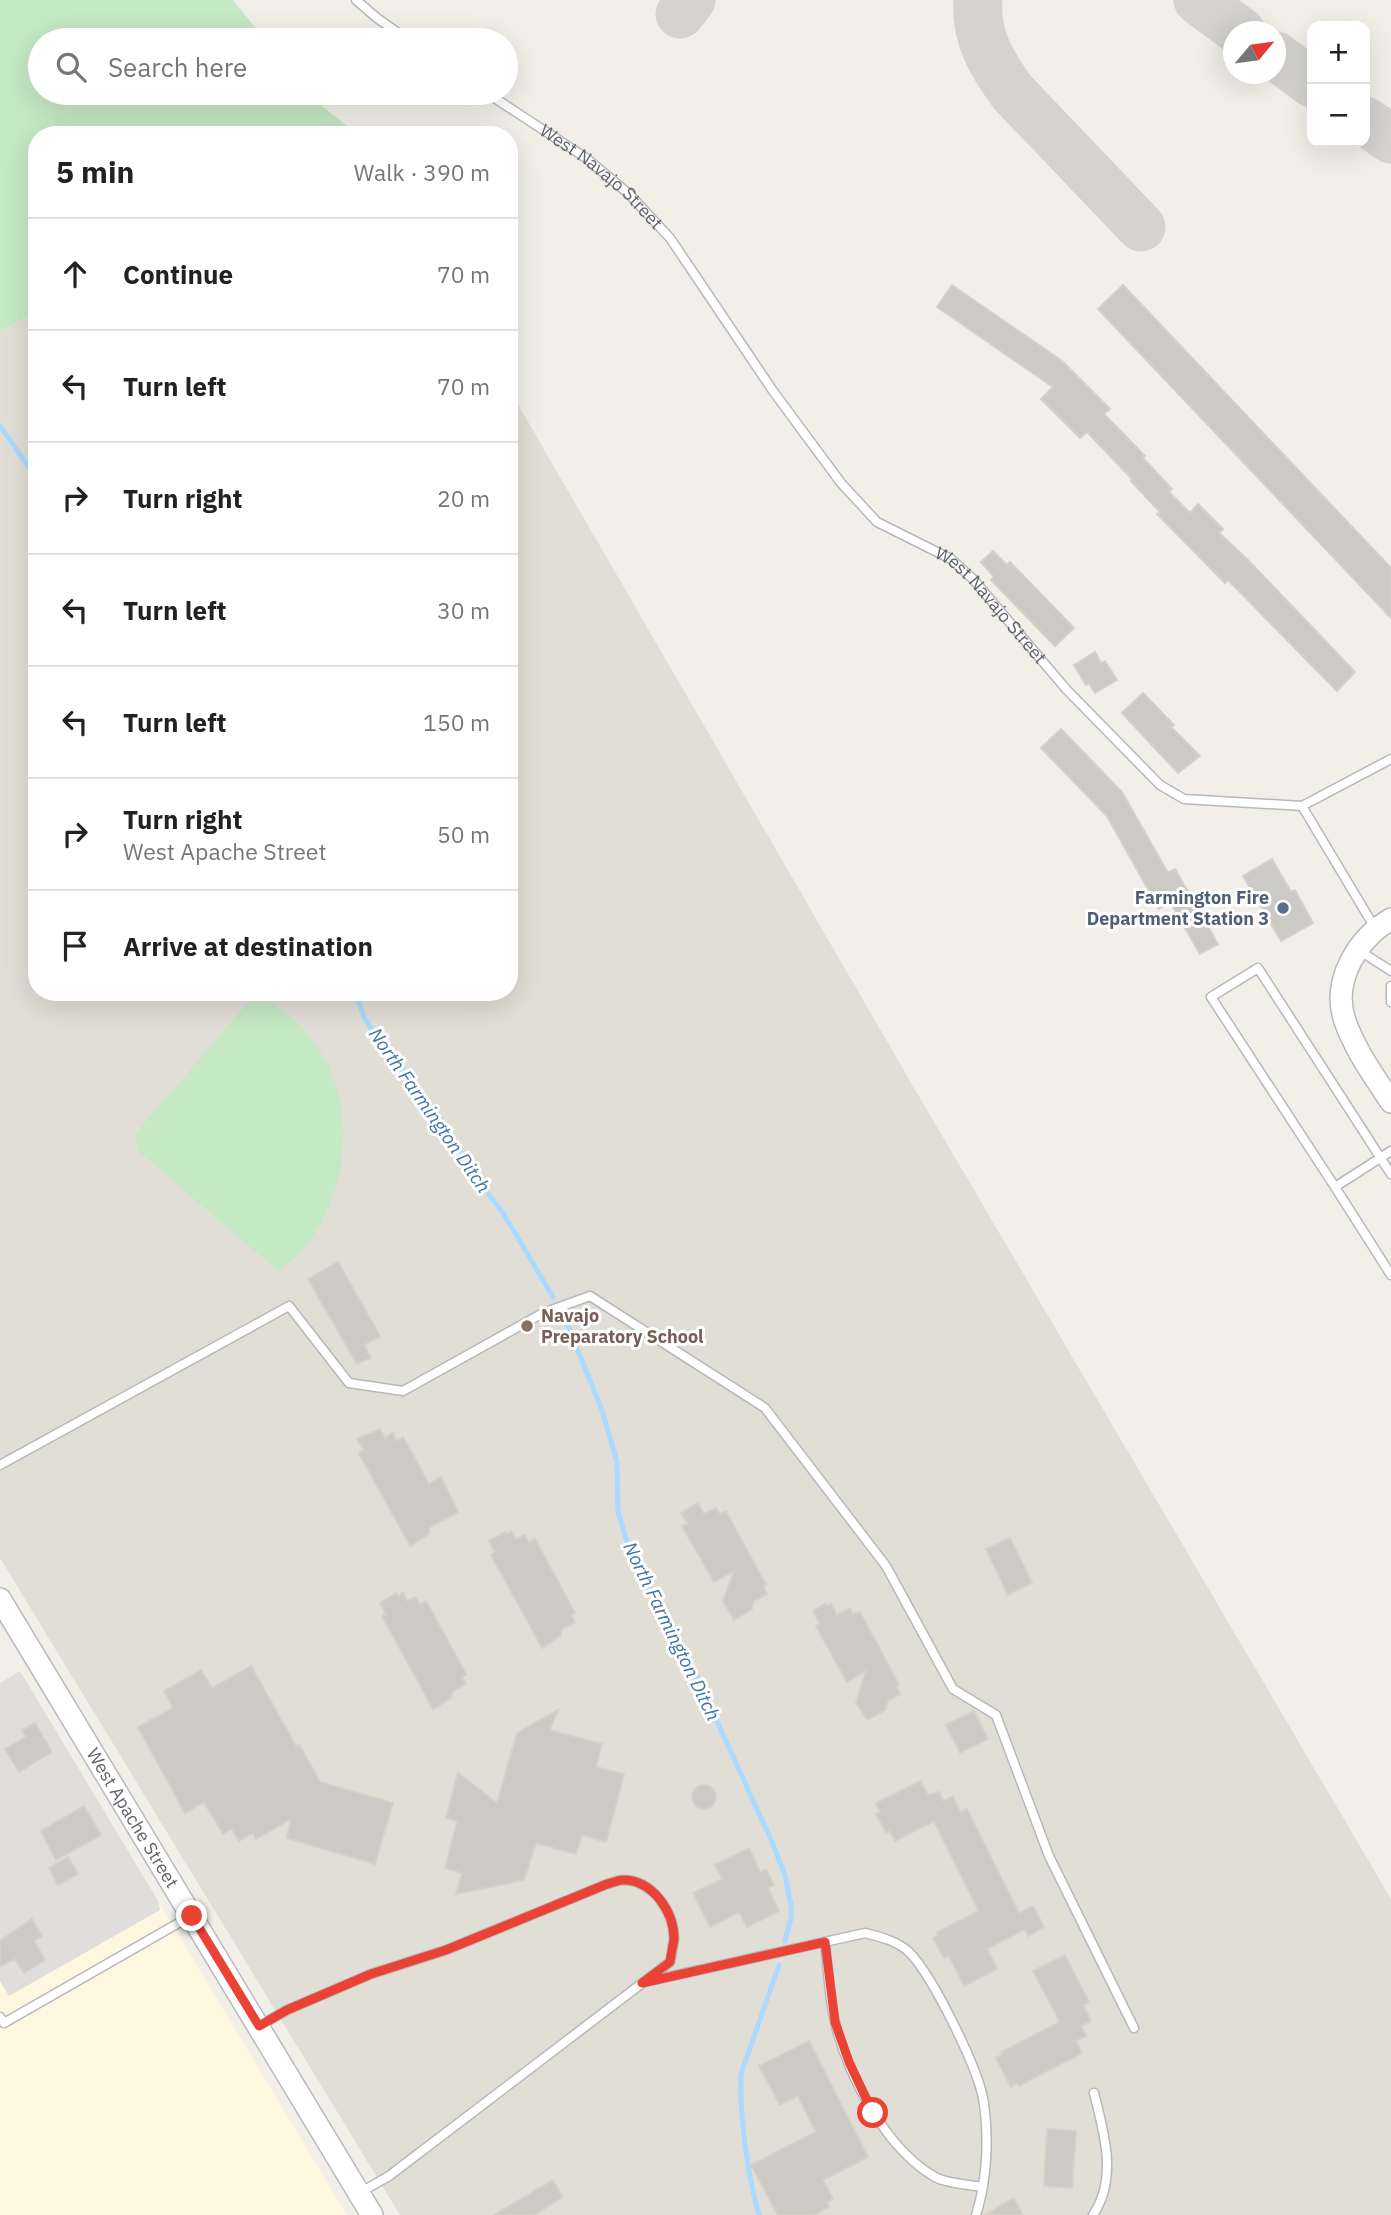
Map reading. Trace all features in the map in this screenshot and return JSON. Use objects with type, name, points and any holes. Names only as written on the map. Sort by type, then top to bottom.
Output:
[{"type":"main road","points":[[1383,924],[1357,949],[1347,969],[1342,993],[1343,1017],[1354,1044],[1391,1102]]},
{"type":"main road","name":"West Apache Street","points":[[0,1599],[372,2215]]},
{"type":"lane","points":[[356,0],[390,28]]},
{"type":"lane","name":"West Navajo Street","points":[[504,105],[586,159],[629,194],[670,238],[773,391],[841,483],[877,522],[951,559],[973,579],[1066,689],[1160,785],[1184,799],[1302,806]]},
{"type":"lane","points":[[1383,924],[1302,806],[1391,759]]},
{"type":"lane","points":[[1357,949],[1391,971]]},
{"type":"lane","points":[[1391,1174],[1258,968],[1211,997],[1391,1275]]},
{"type":"lane","points":[[1391,986],[1391,1002]]},
{"type":"lane","points":[[1335,1187],[1391,1151]]},
{"type":"lane","points":[[0,1465],[289,1306],[349,1383],[403,1391],[543,1313],[590,1296],[765,1408],[886,1566],[953,1689],[996,1716],[1049,1856],[1134,2028]]},
{"type":"lane","points":[[259,2026],[287,2010],[371,1974],[446,1950],[607,1884],[623,1880],[636,1882],[659,1898],[671,1919],[674,1938],[670,1962],[389,2176],[359,2193]]},
{"type":"lane","points":[[0,2017],[4,2024],[192,1916]]},
{"type":"lane","points":[[642,1983],[865,1933],[888,1939],[908,1951],[930,1979],[977,2075],[984,2102],[987,2137],[976,2215]]},
{"type":"lane","points":[[825,1942],[835,2022],[849,2062],[873,2113],[907,2156],[937,2179],[982,2187]]},
{"type":"lane","points":[[1093,2215],[1105,2186],[1107,2144],[1094,2093]]},
{"type":"shaded area","name":"Navajo Preparatory School","points":[[28,317],[28,1001],[518,1001],[518,405],[917,1093],[1391,1899],[1391,2215],[400,2215],[0,1558],[0,331]]},
{"type":"shaded area","points":[[20,1671],[158,1901],[160,1910],[9,1996],[0,1981],[0,1683]]},
{"type":"shaded area","points":[[158,1901],[347,2215],[0,2215],[0,1981],[9,1995],[159,1908]]},
{"type":"green space","points":[[0,0],[233,0],[255,28],[28,28],[28,105],[321,105],[347,126],[28,126],[28,317],[0,331]]},
{"type":"green space","points":[[249,1001],[269,1001],[307,1033],[328,1065],[338,1092],[343,1119],[339,1175],[331,1202],[319,1227],[303,1250],[278,1271],[138,1151],[135,1134]]},
{"type":"building","points":[[952,285],[1062,361],[1110,409],[1104,414],[1145,456],[1143,458],[1172,489],[1169,492],[1190,513],[1198,504],[1223,529],[1219,533],[1355,672],[1337,691],[1228,580],[1225,583],[1157,514],[1160,512],[1132,479],[1087,432],[1080,438],[1041,399],[1053,387],[937,307]]},
{"type":"building","points":[[1123,285],[1391,568],[1391,618],[1098,309]]},
{"type":"building","points":[[993,551],[1007,565],[1010,562],[1074,628],[1055,646],[991,580],[994,577],[981,562]]},
{"type":"building","points":[[1095,652],[1101,663],[1105,661],[1117,680],[1095,693],[1089,683],[1086,685],[1074,665]]},
{"type":"building","points":[[1143,693],[1200,756],[1178,773],[1122,713]]},
{"type":"building","points":[[1061,729],[1122,792],[1168,873],[1175,869],[1218,944],[1200,954],[1170,902],[1159,909],[1107,816],[1041,748]]},
{"type":"building","name":"Farmington Fire Department Station 3","points":[[1272,859],[1291,892],[1295,890],[1313,923],[1281,941],[1243,876]]},
{"type":"building","points":[[338,1262],[380,1336],[364,1345],[371,1358],[357,1364],[308,1279]]},
{"type":"building","points":[[380,1429],[385,1438],[393,1433],[397,1441],[403,1437],[429,1484],[441,1477],[458,1512],[430,1527],[429,1534],[410,1546],[359,1453],[364,1450],[357,1439]]},
{"type":"building","points":[[698,1503],[704,1514],[716,1508],[720,1514],[726,1511],[766,1585],[763,1586],[767,1594],[754,1601],[752,1609],[734,1620],[723,1601],[734,1571],[714,1582],[682,1526],[688,1524],[681,1513]]},
{"type":"building","points":[[511,1531],[516,1539],[525,1535],[529,1543],[535,1539],[575,1613],[571,1615],[575,1622],[562,1629],[560,1636],[542,1648],[491,1555],[495,1552],[489,1541]]},
{"type":"building","points":[[1010,1538],[1032,1583],[1008,1595],[986,1549]]},
{"type":"building","points":[[396,1593],[398,1596],[403,1593],[407,1601],[415,1597],[420,1604],[426,1601],[466,1674],[462,1677],[466,1684],[453,1691],[451,1698],[433,1709],[382,1616],[386,1614],[380,1603]]},
{"type":"building","points":[[825,1604],[831,1604],[837,1615],[850,1608],[853,1614],[860,1612],[899,1685],[896,1686],[900,1694],[888,1701],[885,1710],[867,1720],[856,1702],[866,1671],[847,1682],[816,1626],[820,1624],[813,1611]]},
{"type":"building","points":[[251,1666],[296,1746],[299,1744],[320,1782],[393,1803],[375,1864],[287,1838],[291,1819],[256,1839],[253,1833],[239,1841],[232,1829],[223,1834],[204,1802],[185,1813],[138,1727],[173,1708],[164,1691],[201,1670],[212,1688]]},
{"type":"building","points":[[558,1710],[550,1730],[602,1744],[596,1767],[624,1774],[606,1842],[582,1835],[576,1854],[536,1843],[524,1880],[456,1894],[462,1873],[445,1868],[457,1821],[446,1818],[458,1773],[497,1803],[517,1733]]},
{"type":"building","points":[[974,1711],[988,1739],[960,1753],[946,1725]]},
{"type":"building","points":[[35,1723],[52,1752],[19,1772],[5,1749],[26,1737],[22,1730]]},
{"type":"building","points":[[920,1781],[928,1795],[939,1792],[943,1801],[953,1796],[960,1812],[967,1809],[1019,1913],[1033,1906],[1044,1927],[1028,1936],[1025,1929],[987,1949],[997,1969],[964,1986],[949,1956],[944,1958],[933,1938],[938,1935],[937,1932],[979,1911],[934,1821],[895,1841],[890,1831],[886,1833],[876,1814],[880,1812],[876,1803]]},
{"type":"building","points":[[704,1785],[715,1792],[716,1797],[709,1808],[704,1809],[693,1802],[692,1797],[699,1786]]},
{"type":"building","points":[[84,1806],[101,1835],[56,1860],[41,1831]]},
{"type":"building","points":[[749,1848],[760,1872],[766,1869],[774,1885],[768,1888],[779,1911],[747,1927],[739,1912],[710,1927],[693,1893],[723,1879],[715,1865]]},
{"type":"building","points":[[68,1857],[78,1874],[58,1885],[49,1868]]},
{"type":"building","points":[[32,1919],[42,1936],[34,1941],[45,1960],[24,1973],[15,1959],[0,1966],[0,1941]]},
{"type":"building","points":[[1065,1955],[1089,2002],[1083,2005],[1091,2021],[1081,2026],[1086,2036],[1076,2041],[1082,2053],[1019,2086],[1017,2083],[1011,2087],[996,2058],[1003,2054],[1001,2052],[1060,2022],[1033,1971]]},
{"type":"building","points":[[809,2041],[868,2157],[823,2180],[833,2199],[827,2202],[829,2207],[814,2215],[778,2215],[751,2165],[816,2132],[798,2096],[780,2105],[759,2066]]},
{"type":"building","points":[[1047,2129],[1076,2131],[1072,2188],[1044,2186]]},
{"type":"building","points":[[553,2180],[563,2197],[534,2215],[494,2215]]},
{"type":"building","points":[[1014,2198],[1023,2215],[985,2215]]},
{"type":"waterway","name":"North Farmington Ditch","points":[[0,426],[28,466]]},
{"type":"waterway","name":"North Farmington Ditch","points":[[358,1001],[372,1030],[441,1120],[478,1180],[503,1213],[553,1297]]},
{"type":"waterway","name":"North Farmington Ditch","points":[[564,1316],[603,1413],[617,1462],[618,1511],[628,1546],[691,1664],[785,1875],[791,1906],[785,1941]]},
{"type":"waterway","name":"North Farmington Ditch","points":[[759,2215],[745,2145],[741,2074],[779,1965]]},
{"type":"taxiway","points":[[680,14],[691,0]]},
{"type":"taxiway","points":[[978,0],[982,38],[1005,82],[1141,227]]},
{"type":"taxiway","points":[[1198,0],[1226,21]]},
{"type":"taxiway","points":[[1286,64],[1307,79]]},
{"type":"taxiway","points":[[1370,124],[1391,139]]},
{"type":"place","name":"Farmington Fire Department Station 3","points":[[1283,908]]},
{"type":"place","name":"Navajo Preparatory School","points":[[527,1326]]},
{"type":"route","points":[[192,1916],[259,2026],[287,2010],[371,1974],[446,1950],[607,1884],[623,1880],[636,1882],[659,1898],[671,1919],[674,1938],[670,1962],[642,1983],[825,1942],[835,2022],[849,2062],[873,2113]]}]
